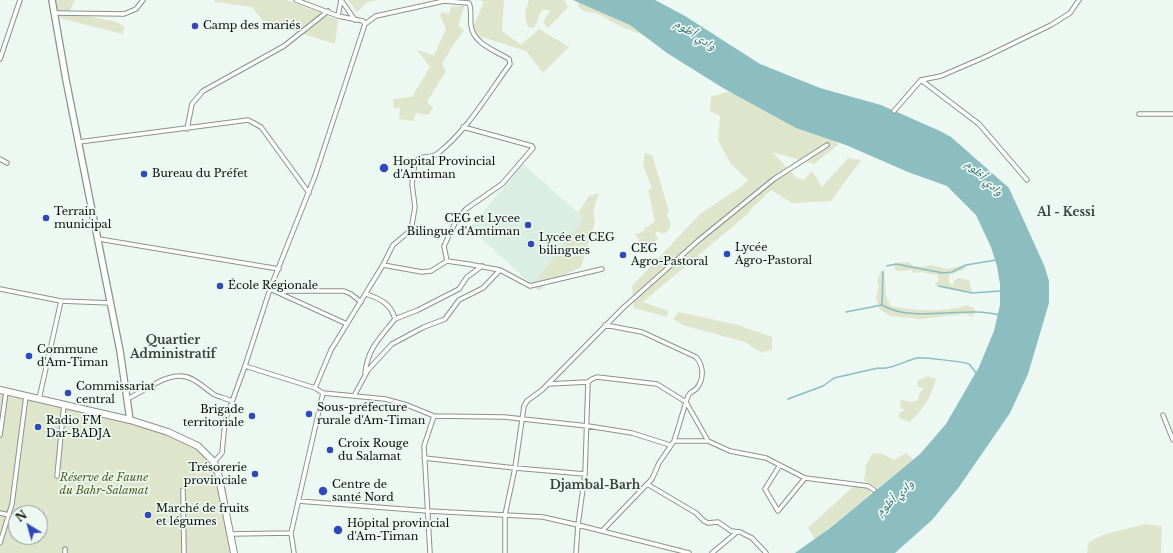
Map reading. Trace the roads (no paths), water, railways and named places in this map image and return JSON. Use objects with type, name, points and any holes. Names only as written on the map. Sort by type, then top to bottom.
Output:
[{"type":"main road","points":[[52,0],[111,303],[130,420]]},
{"type":"main road","points":[[3,391],[130,420],[168,432],[198,446],[214,462],[218,473],[234,553]]},
{"type":"street","points":[[0,59],[20,0]]},
{"type":"street","points":[[55,12],[124,14],[136,9],[143,0]]},
{"type":"street","points":[[296,0],[338,16],[363,21],[365,24]]},
{"type":"street","points":[[338,16],[341,0]]},
{"type":"street","points":[[341,0],[355,20]]},
{"type":"street","points":[[894,111],[921,80],[941,76],[985,57],[1051,25],[1070,13],[1079,0]]},
{"type":"street","points":[[214,462],[222,453],[225,421],[270,289],[309,193],[365,24],[376,16],[444,1],[470,2],[470,26],[477,39],[510,61],[463,127],[437,154],[420,158],[415,162],[412,184],[415,207],[414,222],[409,233],[393,245],[366,294],[331,350],[315,388]]},
{"type":"street","points":[[187,129],[192,104],[203,91],[284,46],[328,12]]},
{"type":"street","points":[[921,80],[969,118],[979,124],[1027,180]]},
{"type":"street","points":[[1139,114],[1173,114]]},
{"type":"street","points":[[79,142],[248,120],[261,127],[309,193]]},
{"type":"street","points":[[447,261],[444,246],[455,223],[466,209],[502,184],[533,148],[532,146],[463,127]]},
{"type":"street","points":[[506,553],[506,515],[524,418],[525,404],[548,384],[623,308],[699,240],[774,179],[827,145]]},
{"type":"street","points":[[0,159],[7,163]]},
{"type":"street","points":[[99,239],[279,269]]},
{"type":"street","points":[[383,265],[422,272],[431,271],[447,261],[500,270],[530,286],[602,269]]},
{"type":"street","points":[[365,376],[366,361],[371,348],[395,319],[418,310],[458,289],[467,277],[482,266]]},
{"type":"street","points":[[354,396],[375,361],[392,344],[428,325],[445,319],[459,300],[482,288],[500,270]]},
{"type":"street","points":[[0,289],[61,301],[111,303]]},
{"type":"street","points":[[270,289],[347,324]]},
{"type":"street","points":[[279,292],[344,291],[351,294],[361,302]]},
{"type":"street","points":[[366,294],[383,300],[393,311],[395,319]]},
{"type":"street","points":[[39,399],[61,301]]},
{"type":"street","points":[[602,531],[652,478],[674,440],[689,394],[697,388],[702,374],[701,365],[696,357],[642,332],[606,325]]},
{"type":"street","points":[[244,366],[315,388],[322,393],[385,399],[407,405],[434,416],[524,418],[632,433],[670,445]]},
{"type":"street","points":[[127,399],[165,378],[174,375],[183,375],[193,379],[215,395],[232,401]]},
{"type":"street","points":[[548,384],[588,382],[592,378],[597,377],[655,383],[686,402],[708,441]]},
{"type":"street","points":[[576,553],[585,474],[588,426],[588,382]]},
{"type":"street","points":[[0,435],[3,391]]},
{"type":"street","points":[[294,553],[292,533],[322,393]]},
{"type":"street","points":[[11,505],[17,474],[26,396]]},
{"type":"street","points":[[57,476],[64,404]]},
{"type":"street","points":[[1163,415],[1173,440]]},
{"type":"street","points":[[430,553],[424,446],[434,416]]},
{"type":"street","points":[[674,440],[708,441],[730,450],[766,458],[805,478],[868,486],[874,490]]},
{"type":"street","points":[[424,458],[585,474]]},
{"type":"street","points":[[780,465],[765,490],[778,511],[805,478]]},
{"type":"street","points":[[647,484],[696,513],[708,523],[718,522],[732,531],[738,531],[752,538],[766,553]]},
{"type":"street","points":[[183,490],[184,553]]},
{"type":"street","points":[[298,501],[428,511],[543,517],[689,553]]},
{"type":"street","points":[[0,543],[8,518]]},
{"type":"street","points":[[712,553],[738,531]]},
{"type":"street","points":[[230,534],[292,533]]},
{"type":"water","name":"وادي أظوم","points":[[573,0],[655,0],[685,16],[760,64],[820,88],[881,105],[940,131],[951,137],[1009,188],[1044,265],[1049,281],[1049,303],[1028,374],[1010,413],[959,487],[932,520],[895,553],[795,553],[830,528],[920,454],[946,424],[979,367],[994,331],[1000,305],[1000,284],[997,266],[991,247],[976,215],[947,186],[908,172],[846,145],[796,128],[723,88],[667,53],[630,25]]},
{"type":"waterway","points":[[887,266],[896,264],[943,273],[952,272],[966,265],[996,260]]},
{"type":"waterway","points":[[882,305],[883,272]]},
{"type":"waterway","points":[[939,286],[972,293],[1000,291]]},
{"type":"waterway","points":[[846,312],[882,305],[909,313],[986,312],[999,315]]},
{"type":"waterway","points":[[788,399],[823,386],[834,378],[878,368],[893,367],[917,358],[966,363],[969,364],[977,374]]},
{"type":"place","name":"Camp des mariés","points":[[195,26]]},
{"type":"place","name":"Hopital Provincial d'Amtiman","points":[[384,168]]},
{"type":"place","name":"Bureau du Préfet","points":[[144,174]]},
{"type":"place","name":"Terrain municipal","points":[[46,218]]},
{"type":"place","name":"CEG et Lycee Bilingue d'Amtiman","points":[[528,225]]},
{"type":"place","name":"Lycée et CEG bilingues","points":[[531,244]]},
{"type":"place","name":"Lycée Agro-Pastoral","points":[[727,254]]},
{"type":"place","name":"CEG Agro-Pastoral","points":[[623,255]]},
{"type":"place","name":"École Régionale","points":[[220,286]]},
{"type":"place","name":"Commune d'Am-Timan","points":[[29,356]]},
{"type":"place","name":"Commissariat central","points":[[68,393]]},
{"type":"place","name":"Sous-préfecture rurale d'Am-Timan","points":[[309,414]]},
{"type":"place","name":"Brigade territoriale","points":[[252,416]]},
{"type":"place","name":"Radio FM Dar-BADJA","points":[[38,427]]},
{"type":"place","name":"Croix Rouge du Salamat","points":[[330,450]]},
{"type":"place","name":"Trésorerie provinciale","points":[[255,474]]},
{"type":"place","name":"Centre de santé Nord","points":[[323,491]]},
{"type":"place","name":"Marché de fruits et légumes","points":[[148,515]]},
{"type":"place","name":"Hôpital provincial d'Am-Timan","points":[[338,530]]},
{"type":"district","name":"Al - Kessi","points":[[1066,213]]},
{"type":"district","name":"Quartier Administratif","points":[[173,348]]},
{"type":"district","name":"Djambal-Barh","points":[[595,486]]},
{"type":"park label","name":"Réserve de Faune du Bahr-Salamat","points":[[104,484]]}]
